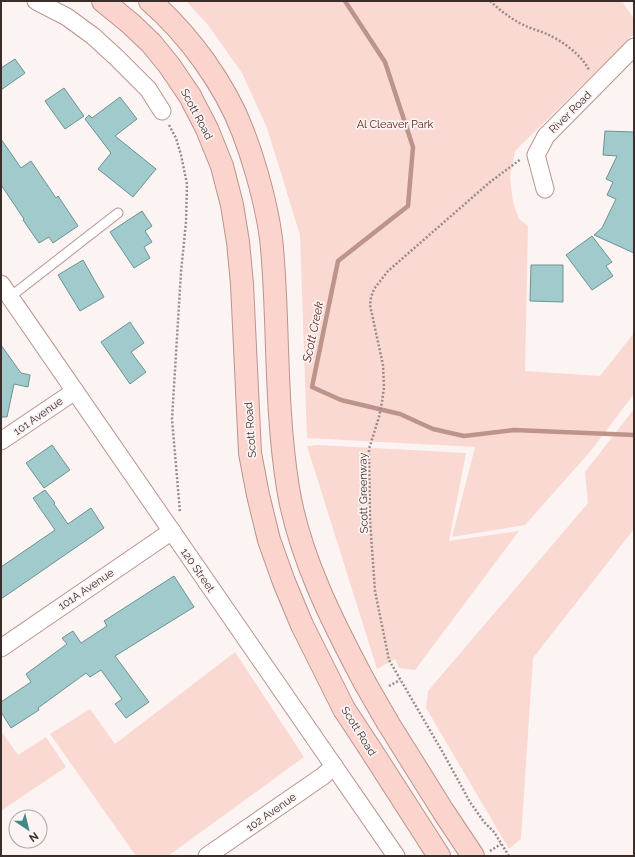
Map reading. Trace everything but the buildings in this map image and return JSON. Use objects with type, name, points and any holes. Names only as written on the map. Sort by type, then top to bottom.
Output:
[{"type":"main road","name":"Scott Road","points":[[103,1],[131,24],[150,43],[169,66],[190,96],[207,129],[222,166],[232,205],[238,242],[242,284],[250,453],[269,540],[284,582],[302,625],[344,708],[439,856]]},
{"type":"main road","points":[[150,1],[175,25],[206,64],[230,102],[243,130],[252,156],[266,207],[271,240],[279,405],[288,490],[298,532],[312,572],[327,610],[345,646],[388,723],[443,811],[481,854]]},
{"type":"street","points":[[36,1],[66,17],[93,36],[148,89],[162,111]]},
{"type":"street","name":"River Road","points":[[545,190],[536,155],[546,136],[634,47]]},
{"type":"street","name":"120 Street","points":[[6,291],[396,856]]},
{"type":"street","name":"101 Avenue","points":[[1,441],[75,391]]},
{"type":"street","name":"101A Avenue","points":[[1,648],[172,531]]},
{"type":"street","name":"102 Avenue","points":[[207,856],[323,776],[334,766]]},
{"type":"lane","points":[[6,291],[118,213]]},
{"type":"path","points":[[490,1],[506,15],[525,26],[547,34],[572,49],[586,63],[592,74]]},
{"type":"path","points":[[162,111],[176,138],[187,184],[186,222],[181,272],[172,419],[180,515]]},
{"type":"path","name":"Scott Greenway","points":[[509,856],[494,832],[484,822],[470,802],[389,660],[375,591],[370,520],[369,449],[379,417],[384,387],[383,365],[370,305],[374,290],[388,271],[490,182],[516,162]]},
{"type":"path","points":[[390,686],[400,680]]},
{"type":"path","points":[[481,854],[501,844]]},
{"type":"green space","name":"Al Cleaver Park","points":[[186,1],[622,1],[634,19],[634,34],[515,151],[510,177],[513,202],[519,219],[528,226],[525,371],[600,376],[634,333],[634,394],[589,453],[525,525],[452,537],[475,447],[307,438],[300,235],[267,128],[242,73],[208,25]]},
{"type":"green space","points":[[634,409],[634,529],[533,658],[521,839],[509,849],[426,708],[428,691],[588,503],[585,472]]},
{"type":"green space","points":[[318,445],[466,453],[449,541],[519,531],[415,670],[399,668],[395,659],[377,669],[307,446]]},
{"type":"green space","points":[[235,652],[304,757],[168,856],[136,856],[50,734],[90,709],[115,744]]},
{"type":"green space","points":[[1,731],[18,755],[46,737],[66,767],[1,811]]},
{"type":"waterway","name":"Scott Creek","points":[[345,1],[385,62],[413,147],[408,206],[338,261],[312,387],[341,400],[400,414],[433,429],[464,436],[514,430],[634,435]]}]
